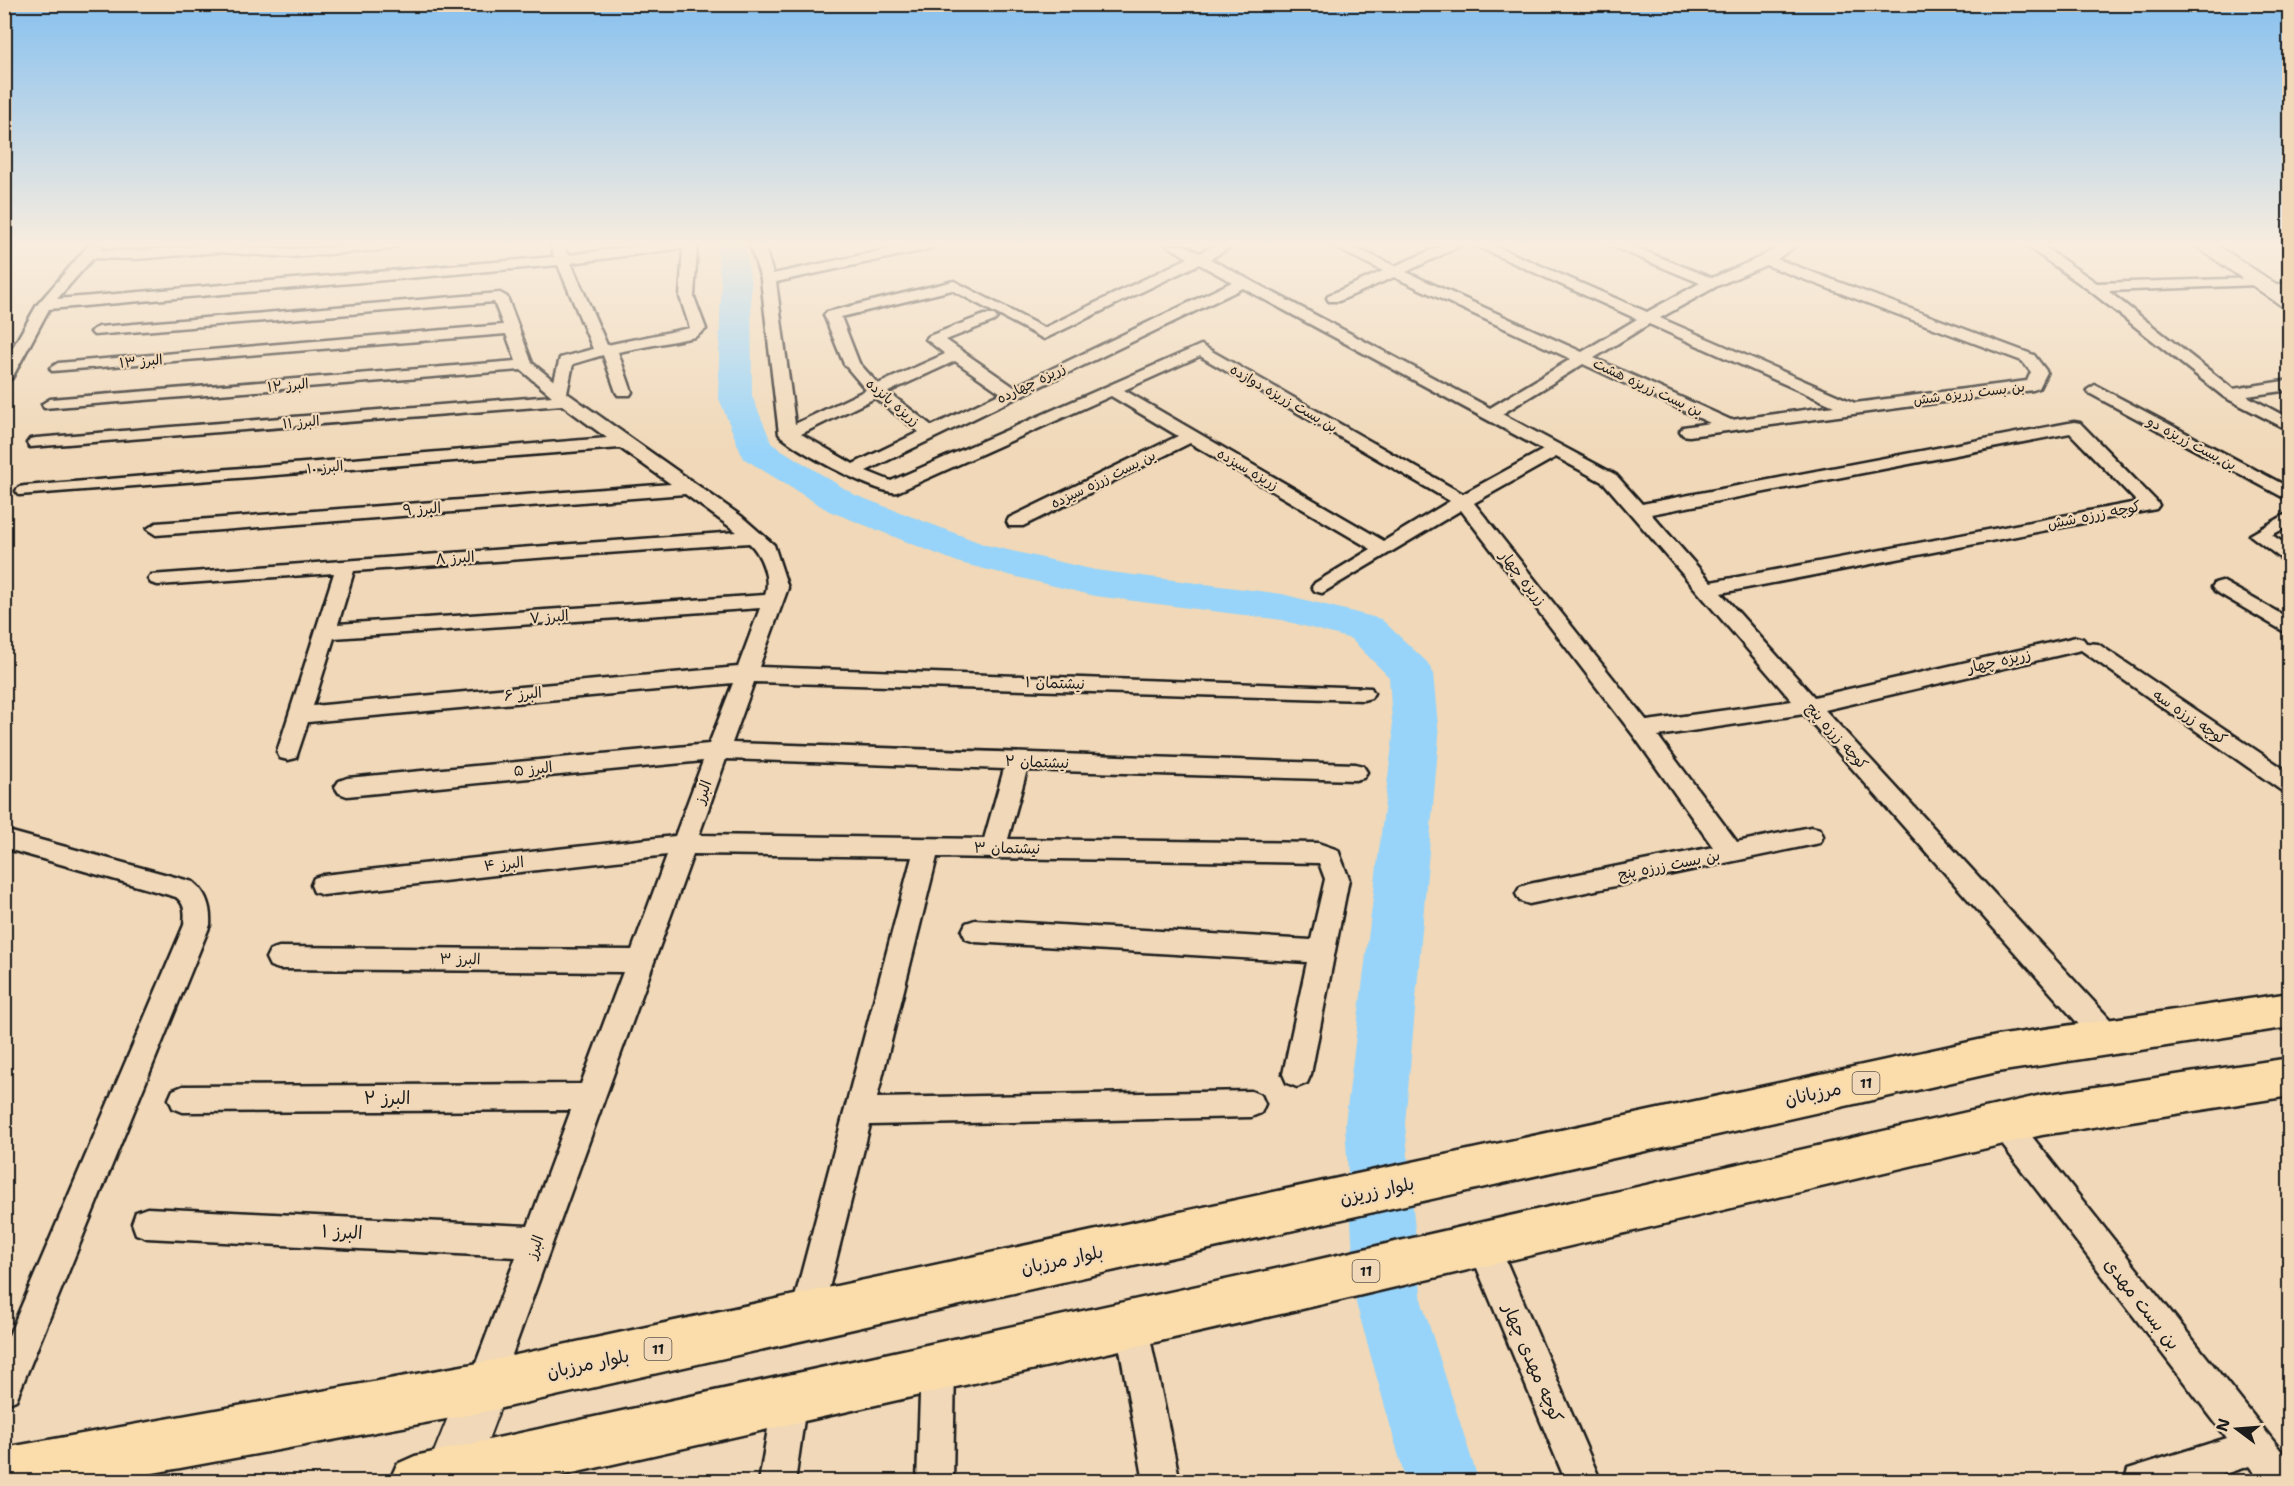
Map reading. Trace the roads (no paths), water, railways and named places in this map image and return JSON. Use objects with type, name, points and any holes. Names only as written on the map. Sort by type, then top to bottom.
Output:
[{"type":"main road","name":"مرزبانان","points":[[1446,1176],[1997,1054],[2289,1010]]},
{"type":"main road","name":"11","points":[[437,1479],[1285,1290],[2042,1115],[2289,1077]]},
{"type":"main road","name":"بلوار زریزن","points":[[1308,1206],[1446,1176]]},
{"type":"main road","name":"بلوار مرزبان","points":[[4,1474],[484,1387],[1308,1206]]},
{"type":"main road","points":[[437,1479],[484,1387]]},
{"type":"street","points":[[4,378],[39,314]]},
{"type":"street","name":"البرز","points":[[99,332],[301,314]]},
{"type":"street","name":"البرز","points":[[484,1387],[778,588],[768,549],[689,488],[563,397],[525,365],[507,314]]},
{"type":"street","points":[[588,314],[624,392]]},
{"type":"street","points":[[563,397],[566,361],[605,350],[688,335],[698,329],[693,314]]},
{"type":"street","points":[[773,314],[788,434],[956,355]]},
{"type":"street","name":"زریزه پانزده","points":[[835,314],[832,315],[852,363],[876,391],[930,432]]},
{"type":"street","name":"زریزه پانزده","points":[[1008,314],[1044,334],[1085,314]]},
{"type":"street","name":"زریزه چهارده","points":[[852,471],[1176,314]]},
{"type":"street","points":[[1305,314],[1556,450]]},
{"type":"street","name":"بن بست زریزه هشت","points":[[1490,314],[1730,426]]},
{"type":"street","points":[[1644,314],[1853,408]]},
{"type":"street","points":[[1491,414],[1655,314]]},
{"type":"street","name":"بن بست زریزه شش","points":[[1853,408],[2033,385],[2039,372],[2028,358],[1911,314]]},
{"type":"street","points":[[2129,314],[2230,394],[2289,426]]},
{"type":"street","points":[[988,318],[934,339],[1012,393]]},
{"type":"street","name":"البرز ۱۳","points":[[57,368],[512,329]]},
{"type":"street","name":"بن بست زریزه دوازده","points":[[788,434],[852,471],[891,488],[1201,350],[1463,501]]},
{"type":"street","name":"البرز ۱۲","points":[[50,404],[525,365]]},
{"type":"street","points":[[2230,394],[2289,385]]},
{"type":"street","name":"زریزه سیزده","points":[[1112,390],[1385,549]]},
{"type":"street","name":"بن بست زریزه دو","points":[[2095,390],[2289,496]]},
{"type":"street","name":"البرز ۱۱","points":[[36,443],[563,397]]},
{"type":"street","name":"بن بست زریزه هشت","points":[[1689,431],[1853,408]]},
{"type":"street","name":"کوچه زرزه شش","points":[[1637,510],[2074,427],[2150,505],[1707,589]]},
{"type":"street","name":"بن بست زرزه سیزده","points":[[1016,522],[1191,436]]},
{"type":"street","name":"البرز ۱۰","points":[[25,491],[624,442]]},
{"type":"street","points":[[1322,587],[1463,501],[1556,450]]},
{"type":"street","name":"کوچه زرزه پنج","points":[[1556,450],[1610,478],[1809,705],[2107,1036]]},
{"type":"street","name":"البرز ۹","points":[[156,529],[689,488]]},
{"type":"street","name":"زریزه چهار","points":[[1463,501],[1642,730],[1809,705],[2084,646]]},
{"type":"street","points":[[2289,517],[2259,535],[2289,556]]},
{"type":"street","name":"البرز ۸","points":[[158,579],[753,537]]},
{"type":"street","points":[[288,752],[346,566]]},
{"type":"street","points":[[2222,587],[2289,628]]},
{"type":"street","name":"البرز ۷","points":[[326,632],[773,601]]},
{"type":"street","name":"کوچه زرزه سه","points":[[2084,646],[2289,785]]},
{"type":"street","name":"نيشتمان ۱","points":[[746,674],[1363,693]]},
{"type":"street","name":"البرز ۶","points":[[299,714],[746,674]]},
{"type":"street","name":"بن بست زرزه پنج","points":[[1529,894],[1731,853],[1642,730]]},
{"type":"street","name":"نيشتمان ۲","points":[[718,751],[1355,772]]},
{"type":"street","name":"البرز ۵","points":[[347,787],[718,751]]},
{"type":"street","points":[[993,848],[1018,761]]},
{"type":"street","points":[[1731,853],[1811,836]]},
{"type":"street","points":[[4,839],[184,889],[195,897],[198,910],[197,925],[4,1388]]},
{"type":"street","name":"نيشتمان ۳","points":[[684,844],[1318,853],[1329,857],[1337,879],[1323,952]]},
{"type":"street","name":"البرز ۴","points":[[324,885],[684,844]]},
{"type":"street","points":[[806,1316],[927,847]]},
{"type":"street","points":[[975,931],[1323,952],[1297,1074]]},
{"type":"street","name":"البرز ۳","points":[[279,958],[640,961]]},
{"type":"street","name":"البرز ۲","points":[[183,1099],[590,1097]]},
{"type":"street","points":[[858,1112],[1251,1104]]},
{"type":"street","name":"بن بست مهدی","points":[[2004,1124],[2283,1482]]},
{"type":"street","name":"البرز ۱","points":[[147,1223],[537,1242]]},
{"type":"street","name":"کوچه مهدی چهار","points":[[1466,1248],[1584,1482]]},
{"type":"street","points":[[1131,1323],[1162,1482]]},
{"type":"street","points":[[935,1482],[938,1366]]},
{"type":"street","points":[[777,1482],[790,1399]]},
{"type":"street","points":[[2141,1482],[2255,1447]]},
{"type":"waterway","points":[[736,314],[735,396],[756,450],[842,503],[974,554],[1095,583],[1282,607],[1366,629],[1411,673],[1416,737],[1375,1124],[1389,1303],[1443,1482]]}]
